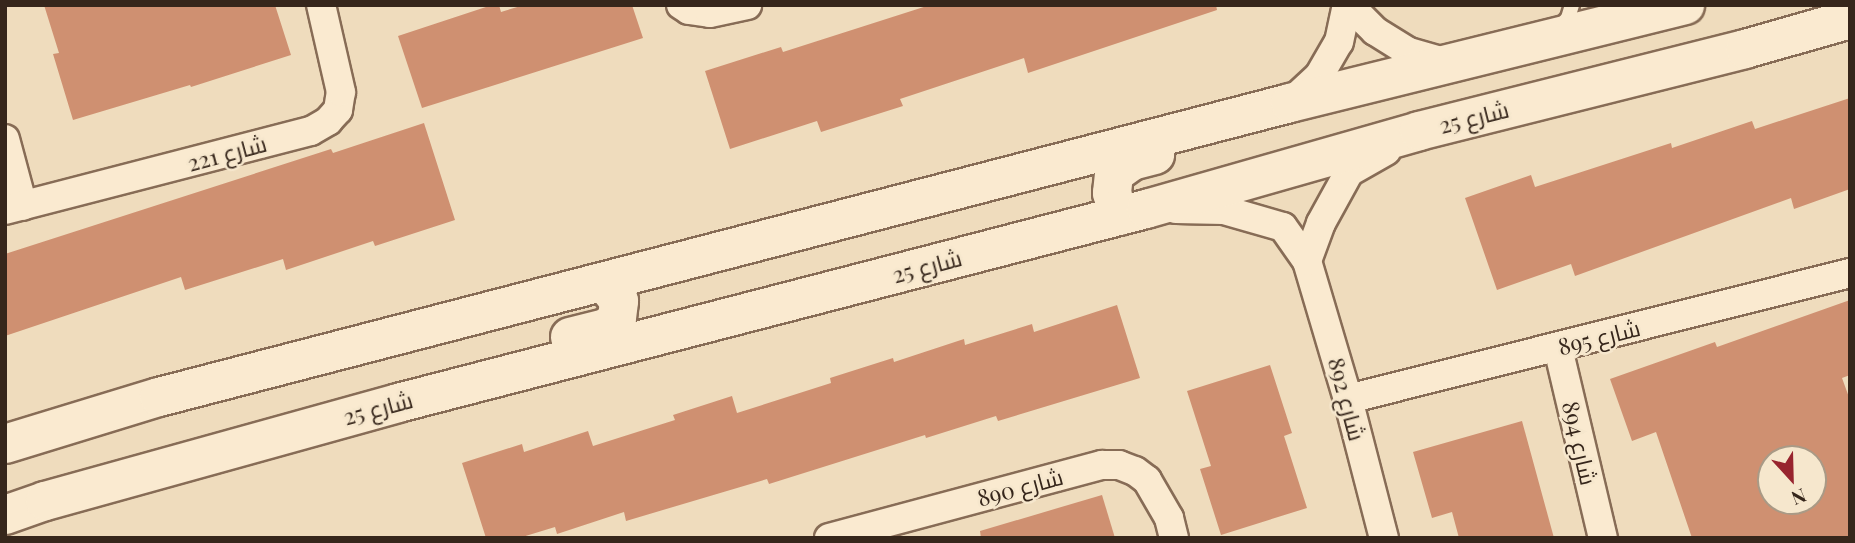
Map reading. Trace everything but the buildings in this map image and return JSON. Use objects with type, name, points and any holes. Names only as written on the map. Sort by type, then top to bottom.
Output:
[{"type":"street","name":"شارع 221","points":[[14,208],[311,131],[328,121],[338,110],[341,92],[321,5]]},
{"type":"street","points":[[681,5],[689,10],[710,13],[747,5]]},
{"type":"street","points":[[1348,5],[1375,31],[1409,52],[1447,63]]},
{"type":"street","points":[[1133,212],[1112,193],[1114,174],[1132,162],[1249,126],[1290,103],[1319,76],[1339,42],[1348,5]]},
{"type":"street","points":[[5,444],[159,397],[1290,103],[1551,39],[1633,10],[1685,5]]},
{"type":"street","name":"شارع 25","points":[[5,515],[45,500],[291,433],[1133,212],[1419,131],[1745,49],[1850,19]]},
{"type":"street","points":[[1307,261],[1321,223],[1349,172],[1419,131]]},
{"type":"street","points":[[5,139],[14,208]]},
{"type":"street","name":"شارع 892","points":[[1133,212],[1224,210],[1283,227],[1307,261],[1348,399],[1384,538]]},
{"type":"street","name":"شارع 895","points":[[1348,399],[1850,273]]},
{"type":"street","points":[[291,433],[324,402],[607,328],[617,318],[618,302],[604,282]]},
{"type":"street","name":"شارع 894","points":[[1558,348],[1602,538]]},
{"type":"street","name":"شارع 890","points":[[831,538],[1102,465],[1119,465],[1135,471],[1147,480],[1169,518],[1174,538]]},
{"type":"lane","points":[[1551,39],[1568,18],[1572,5]]}]
